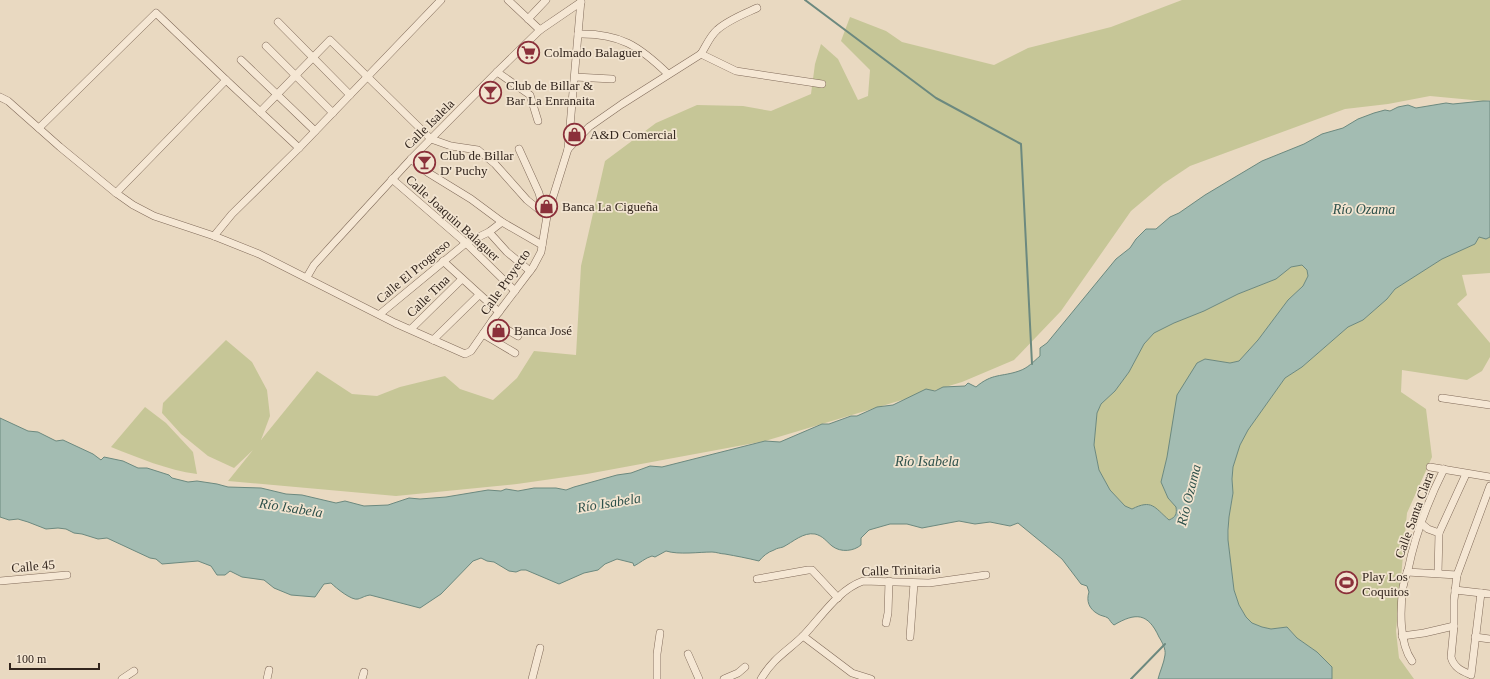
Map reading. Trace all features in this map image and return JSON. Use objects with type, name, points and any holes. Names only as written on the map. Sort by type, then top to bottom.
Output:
[{"type":"street","points":[[214,236],[232,214],[333,113],[441,0]]},
{"type":"street","points":[[508,0],[540,30]]},
{"type":"street","points":[[528,19],[546,0]]},
{"type":"street","name":"Calle Isalela","points":[[307,277],[314,266],[333,244],[392,179],[497,72],[540,30],[581,1]]},
{"type":"street","name":"Calle Proyecto","points":[[433,340],[465,354],[471,352],[492,321],[530,271],[541,252],[546,214],[568,149],[581,1]]},
{"type":"street","points":[[568,149],[589,127],[668,74],[701,54],[712,35],[718,29],[739,16],[757,8]]},
{"type":"street","points":[[39,128],[153,14],[156,13],[298,148]]},
{"type":"street","points":[[278,22],[350,95]]},
{"type":"street","points":[[578,34],[610,36],[630,44],[652,58],[668,74]]},
{"type":"street","points":[[260,112],[330,40],[367,78],[431,139],[451,146],[478,150],[495,164],[528,200],[546,214]]},
{"type":"street","points":[[266,46],[333,113]]},
{"type":"street","points":[[701,54],[736,71],[822,84]]},
{"type":"street","points":[[240,60],[315,131]]},
{"type":"street","points":[[497,72],[530,94],[538,120]]},
{"type":"street","points":[[575,77],[612,79]]},
{"type":"street","points":[[116,193],[226,80]]},
{"type":"street","points":[[0,97],[8,101],[116,193],[133,205],[154,216],[214,236],[259,254],[433,340],[479,295]]},
{"type":"street","points":[[519,149],[539,193],[546,214]]},
{"type":"street","points":[[411,159],[427,172],[471,199],[502,222],[542,244]]},
{"type":"street","name":"Calle Joaquin Balaguer","points":[[392,179],[466,243],[515,292]]},
{"type":"street","name":"Calle El Progreso","points":[[380,314],[466,243],[489,232],[502,222]]},
{"type":"street","points":[[489,232],[507,252],[530,271]]},
{"type":"street","points":[[443,261],[499,312]]},
{"type":"street","name":"Calle Tina","points":[[410,329],[462,279]]},
{"type":"street","points":[[492,321],[518,336]]},
{"type":"street","points":[[483,334],[515,353]]},
{"type":"street","points":[[1442,398],[1490,405]]},
{"type":"street","points":[[1430,466],[1466,474],[1490,477]]},
{"type":"street","name":"Calle Santa Clara","points":[[1412,661],[1406,653],[1402,636],[1403,586],[1411,555],[1431,495],[1444,469]]},
{"type":"street","points":[[1438,573],[1439,533],[1466,474]]},
{"type":"street","points":[[1481,593],[1471,675],[1460,670],[1452,662],[1451,657],[1455,590],[1457,575],[1490,486]]},
{"type":"street","points":[[1422,524],[1428,529],[1439,533]]},
{"type":"street","points":[[757,579],[812,570],[838,598]]},
{"type":"street","points":[[1407,572],[1457,575]]},
{"type":"street","name":"Calle 45","points":[[0,581],[67,575]]},
{"type":"street","name":"Calle Trinitaria","points":[[761,679],[769,666],[779,655],[803,636],[838,598],[851,587],[863,581],[929,583],[986,575]]},
{"type":"street","points":[[886,623],[890,581]]},
{"type":"street","points":[[910,637],[914,582]]},
{"type":"street","points":[[1455,590],[1490,594]]},
{"type":"street","points":[[1402,636],[1424,633],[1454,626]]},
{"type":"street","points":[[657,679],[657,654],[660,633]]},
{"type":"street","points":[[803,636],[852,673],[870,679]]},
{"type":"street","points":[[1475,637],[1490,639]]},
{"type":"street","points":[[532,679],[540,648]]},
{"type":"street","points":[[688,654],[699,679]]},
{"type":"street","points":[[724,679],[738,673],[745,667]]},
{"type":"street","points":[[267,679],[269,670]]},
{"type":"street","points":[[122,679],[134,671]]},
{"type":"green space","points":[[1182,0],[1490,0],[1490,100],[1483,101],[1430,96],[1388,104],[1345,109],[1190,166],[1163,184],[1131,211],[1061,311],[1014,360],[962,382],[765,441],[587,474],[517,484],[396,496],[228,481],[253,450],[234,468],[208,456],[181,434],[162,413],[163,403],[226,340],[252,362],[267,390],[270,416],[261,440],[317,371],[352,394],[377,396],[400,387],[445,376],[460,389],[493,400],[517,378],[534,351],[576,355],[581,266],[605,161],[656,123],[697,105],[743,106],[771,111],[811,94],[815,64],[821,44],[838,59],[858,100],[868,96],[870,70],[841,41],[850,17],[886,31],[902,42],[994,65],[1028,48],[1111,27]]},
{"type":"green space","points":[[1479,237],[1486,239],[1490,237],[1490,273],[1462,275],[1467,295],[1457,304],[1490,343],[1490,357],[1482,371],[1467,380],[1402,370],[1401,392],[1426,409],[1432,457],[1407,513],[1396,631],[1399,658],[1414,679],[1332,679],[1317,652],[1297,638],[1287,627],[1271,629],[1252,623],[1246,617],[1239,605],[1234,590],[1228,540],[1229,517],[1233,493],[1233,467],[1240,445],[1248,430],[1285,378],[1302,367],[1348,327],[1363,320],[1387,299],[1395,289],[1442,259],[1475,244]]},
{"type":"green space","points":[[1302,265],[1307,270],[1308,276],[1303,286],[1288,300],[1258,340],[1239,361],[1230,363],[1205,359],[1197,363],[1167,457],[1161,482],[1168,498],[1176,507],[1175,516],[1169,520],[1156,508],[1149,505],[1139,506],[1132,509],[1125,506],[1110,490],[1099,470],[1094,445],[1097,413],[1101,404],[1115,391],[1129,372],[1144,344],[1154,333],[1174,323],[1204,311],[1238,294],[1276,279],[1291,267]]},
{"type":"green space","points":[[145,407],[166,423],[193,452],[197,474],[164,467],[111,447]]},
{"type":"water","points":[[1490,101],[1490,237],[1486,239],[1479,237],[1475,244],[1442,259],[1395,289],[1387,299],[1363,320],[1348,327],[1302,367],[1285,378],[1248,430],[1240,445],[1233,467],[1233,493],[1229,517],[1228,540],[1234,590],[1239,605],[1246,617],[1252,623],[1271,629],[1287,627],[1297,638],[1317,652],[1332,667],[1332,679],[1158,679],[1165,650],[1155,629],[1150,623],[1141,617],[1135,617],[1129,618],[1114,625],[1108,618],[1099,615],[1092,610],[1089,604],[1089,592],[1087,586],[1081,584],[1062,559],[1018,523],[1010,526],[990,522],[975,524],[959,521],[922,528],[907,524],[890,524],[869,530],[861,538],[861,545],[855,549],[847,550],[839,550],[815,534],[806,534],[783,547],[770,552],[759,561],[714,552],[683,553],[666,551],[655,557],[652,556],[647,558],[634,566],[633,563],[617,559],[605,564],[598,570],[584,573],[559,584],[526,570],[516,572],[509,571],[494,562],[481,558],[473,561],[441,594],[420,608],[370,595],[355,599],[344,594],[331,583],[324,584],[315,597],[291,595],[274,588],[264,580],[242,577],[230,571],[225,575],[217,575],[211,566],[198,561],[162,564],[156,559],[150,558],[107,538],[98,539],[74,533],[66,529],[46,529],[18,519],[9,520],[0,517],[0,418],[28,431],[38,432],[56,441],[63,440],[93,454],[101,460],[104,457],[123,461],[138,468],[147,468],[169,475],[172,478],[188,482],[197,481],[228,487],[261,488],[336,503],[345,501],[364,506],[388,505],[409,498],[420,499],[446,497],[488,490],[501,491],[506,489],[518,491],[534,488],[556,488],[566,490],[617,475],[631,473],[650,466],[662,467],[765,441],[780,442],[822,424],[829,424],[851,416],[857,416],[877,407],[893,405],[926,389],[935,391],[943,387],[965,386],[968,383],[976,387],[992,377],[1022,370],[1040,356],[1040,348],[1047,343],[1116,259],[1130,248],[1136,239],[1146,229],[1156,229],[1170,217],[1179,213],[1205,195],[1262,161],[1304,144],[1322,134],[1343,128],[1358,119],[1374,113],[1385,110],[1390,111],[1398,107],[1408,105],[1416,108],[1446,103],[1453,104]],"holes":[[[1302,265],[1307,270],[1308,276],[1303,286],[1288,300],[1258,340],[1239,361],[1230,363],[1205,359],[1197,363],[1177,395],[1167,457],[1161,482],[1168,498],[1176,507],[1175,516],[1169,520],[1156,508],[1149,505],[1139,506],[1132,509],[1125,506],[1110,490],[1099,470],[1094,445],[1097,413],[1101,404],[1115,391],[1129,372],[1144,344],[1154,333],[1238,294],[1276,279],[1291,267]]]},
{"type":"waterway","points":[[805,0],[936,98],[1021,144],[1032,364]]},
{"type":"waterway","points":[[1131,679],[1165,644]]},
{"type":"place","name":"Colmado Balaguer","points":[[529,52]]},
{"type":"place","name":"Club de Billar & Bar La Enranaita","points":[[490,92]]},
{"type":"place","name":"A&D Comercial","points":[[575,134]]},
{"type":"place","name":"Club de Billar D' Puchy","points":[[424,162]]},
{"type":"place","name":"Banca La Cigueña","points":[[546,206]]},
{"type":"place","name":"Banca José","points":[[498,330]]},
{"type":"place","name":"Play Los Coquitos","points":[[1347,583]]},
{"type":"water label","name":"Río Ozama","points":[[1364,209]]},
{"type":"water label","name":"Río Isabela","points":[[927,461]]},
{"type":"water label","name":"Río Ozama","points":[[1189,495]]},
{"type":"water label","name":"Río Isabela","points":[[609,503]]},
{"type":"water label","name":"Río Isabela","points":[[291,508]]}]
